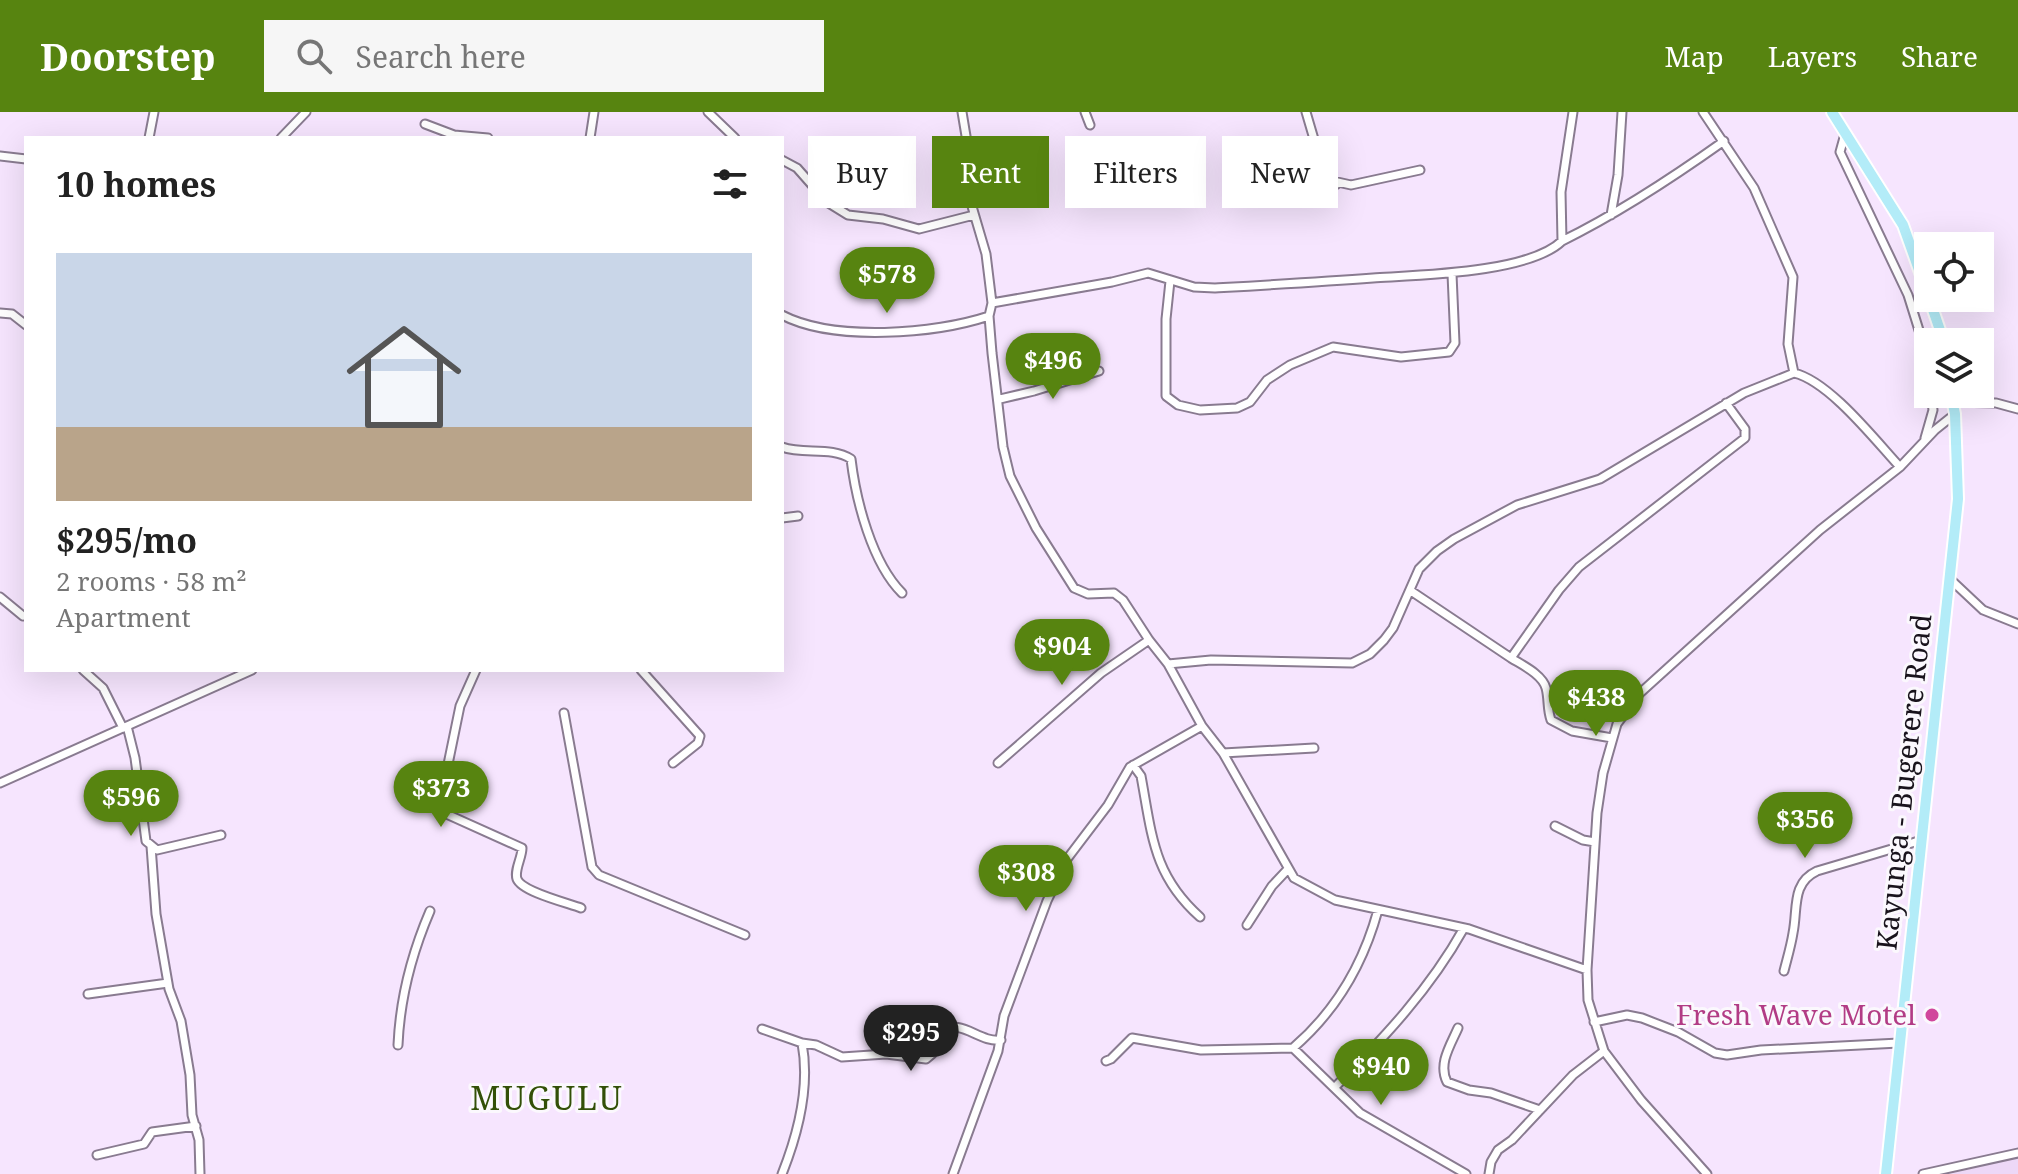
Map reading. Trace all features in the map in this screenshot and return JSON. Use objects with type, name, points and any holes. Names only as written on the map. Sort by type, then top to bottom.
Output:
[{"type":"main road","points":[[1832,112],[1903,225],[1914,255]]},
{"type":"main road","name":"Kayunga - Bugerere Road","points":[[1886,1174],[1958,499],[1952,408]]},
{"type":"street","points":[[149,136],[154,112]]},
{"type":"street","points":[[283,136],[306,112]]},
{"type":"street","points":[[590,136],[594,112]]},
{"type":"street","points":[[708,112],[733,136]]},
{"type":"street","points":[[962,112],[971,203],[986,254],[992,303],[989,316],[1003,447],[1010,476],[1020,497],[1074,588],[1088,594],[1114,593],[1123,600],[1168,664],[1202,726],[1223,753],[1294,878],[1335,900],[1464,928],[1587,970]]},
{"type":"street","points":[[1085,112],[1090,125]]},
{"type":"street","points":[[1306,112],[1321,163],[1333,181],[1351,185],[1420,170]]},
{"type":"street","points":[[1562,241],[1561,192],[1573,112]]},
{"type":"street","points":[[1611,215],[1618,175],[1622,112]]},
{"type":"street","points":[[1703,112],[1754,188],[1793,277],[1788,344],[1794,373]]},
{"type":"street","points":[[425,124],[465,136]]},
{"type":"street","points":[[1845,134],[1840,152],[1908,295],[1918,328]]},
{"type":"street","points":[[992,303],[1148,273],[1170,281],[1215,288],[1452,274],[1522,259],[1555,248],[1679,173],[1724,141]]},
{"type":"street","points":[[0,156],[24,159]]},
{"type":"street","points":[[784,161],[797,168],[827,202],[848,215],[883,219],[919,229],[974,215]]},
{"type":"street","points":[[1170,281],[1166,319],[1166,396],[1178,405],[1200,410],[1237,408],[1250,402],[1267,380],[1316,352],[1333,347],[1401,357],[1449,352],[1455,343],[1452,274]]},
{"type":"street","points":[[0,313],[12,314],[24,323]]},
{"type":"street","points":[[784,316],[817,327],[851,331],[941,328],[989,316]]},
{"type":"street","points":[[1000,399],[1099,371]]},
{"type":"street","points":[[1168,664],[1211,660],[1352,663],[1370,654],[1384,640],[1411,591],[1419,569],[1454,539],[1517,505],[1600,479],[1726,403],[1794,373],[1813,379],[1855,418],[1900,467]]},
{"type":"street","points":[[1511,658],[1579,567],[1745,438],[1745,429],[1726,403]]},
{"type":"street","points":[[1994,403],[2018,409]]},
{"type":"street","points":[[1925,440],[1933,408]]},
{"type":"street","points":[[1707,1174],[1641,1100],[1604,1051],[1588,1000],[1595,842],[1603,773],[1612,738],[1621,715],[1639,694],[1820,530],[1900,467],[1948,408]]},
{"type":"street","points":[[784,448],[836,453],[851,459],[857,494],[874,550],[885,575],[902,593]]},
{"type":"street","points":[[784,518],[798,516]]},
{"type":"street","points":[[1950,579],[1983,610],[2018,624]]},
{"type":"street","points":[[1411,591],[1543,680],[1551,720],[1572,731],[1612,738]]},
{"type":"street","points":[[0,597],[23,616]]},
{"type":"street","points":[[998,763],[1082,688],[1149,640]]},
{"type":"street","points":[[85,672],[103,688],[125,727],[135,758],[146,841],[157,850],[221,835]]},
{"type":"street","points":[[0,783],[248,672]]},
{"type":"street","points":[[475,672],[460,706],[446,774],[433,804],[436,809],[517,844],[523,851],[516,876],[520,884],[581,908]]},
{"type":"street","points":[[643,672],[700,736],[698,743],[673,763]]},
{"type":"street","points":[[564,713],[592,867],[599,875],[745,935]]},
{"type":"street","points":[[953,1174],[1001,1040],[1004,1016],[1047,901],[1067,859],[1108,805],[1133,765],[1202,726]]},
{"type":"street","points":[[1223,753],[1314,748]]},
{"type":"street","points":[[1133,765],[1141,776],[1158,861],[1172,886],[1200,917]]},
{"type":"street","points":[[1555,826],[1583,840],[1595,842]]},
{"type":"street","points":[[1784,971],[1794,932],[1798,891],[1804,878],[1817,871],[1922,840]]},
{"type":"street","points":[[151,846],[156,914],[168,983],[181,1021],[200,1174]]},
{"type":"street","points":[[1247,925],[1272,886],[1288,869]]},
{"type":"street","points":[[1106,1061],[1132,1038],[1201,1050],[1293,1048],[1329,1012],[1357,968],[1370,940],[1378,910]]},
{"type":"street","points":[[398,1045],[398,1023],[409,972],[430,911]]},
{"type":"street","points":[[1335,1087],[1383,1039],[1424,991],[1464,928]]},
{"type":"street","points":[[88,994],[168,983]]},
{"type":"street","points":[[1594,1022],[1627,1015],[1642,1018],[1678,1032],[1715,1053],[1727,1055],[1761,1050],[1899,1043]]},
{"type":"street","points":[[762,1029],[816,1045],[842,1057],[886,1054],[926,1059],[932,1054],[940,1032],[949,1027],[970,1031],[989,1041],[1001,1040]]},
{"type":"street","points":[[1458,1028],[1442,1071],[1447,1082],[1540,1110]]},
{"type":"street","points":[[782,1174],[800,1114],[806,1066],[802,1043]]},
{"type":"street","points":[[1293,1048],[1360,1113],[1466,1174]]},
{"type":"street","points":[[1489,1174],[1498,1150],[1573,1075],[1604,1051]]},
{"type":"street","points":[[97,1155],[144,1144],[152,1132],[196,1126]]},
{"type":"street","points":[[1923,1174],[2018,1153]]},
{"type":"shaded area","points":[[2018,1157],[2018,1174],[1950,1174]]},
{"type":"place","name":"Fresh Wave Motel","points":[[1932,1015]]},
{"type":"district","name":"MUGULU","points":[[547,1099]]}]
